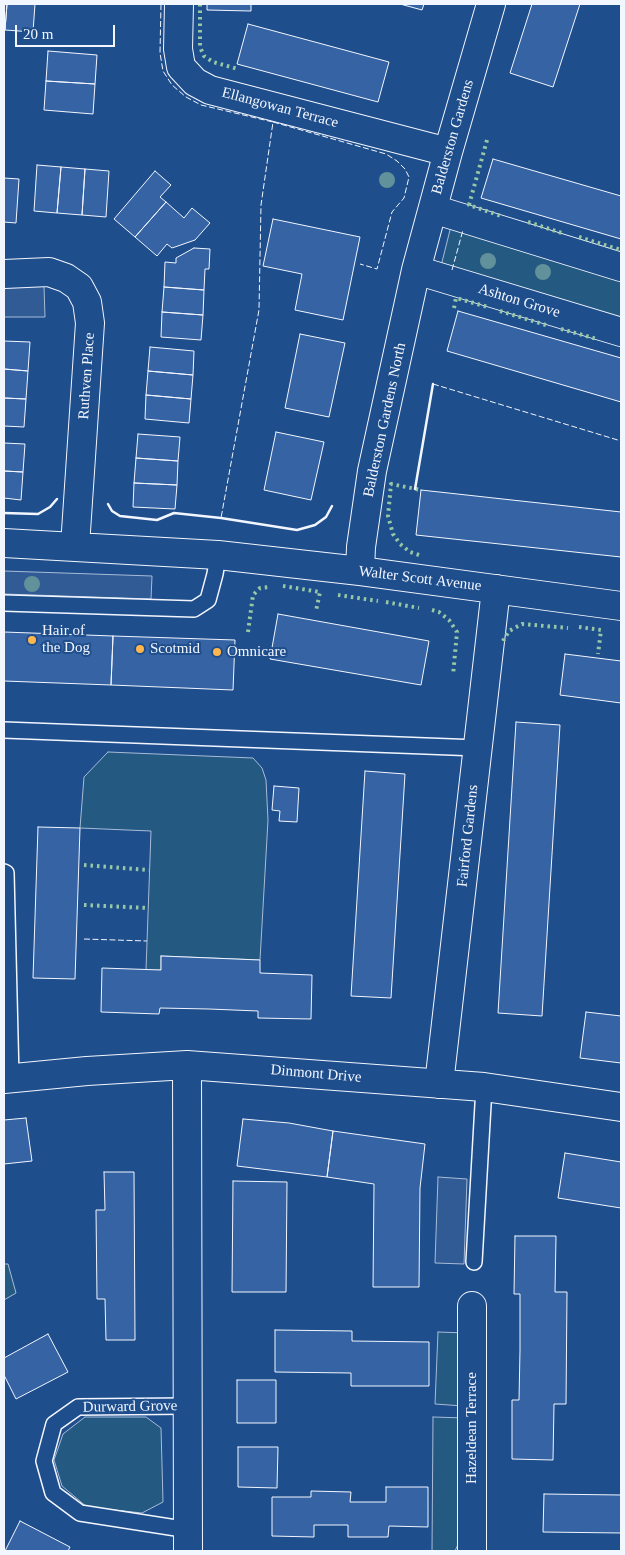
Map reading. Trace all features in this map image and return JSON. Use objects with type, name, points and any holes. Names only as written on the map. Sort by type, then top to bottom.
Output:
[{"type":"street","name":"Ellangowan Terrace","points":[[179,4],[178,48],[181,67],[195,82],[210,90],[448,152]]},
{"type":"street","name":"Balderston Gardens","points":[[416,270],[448,152],[492,4]]},
{"type":"street","points":[[432,209],[621,267]]},
{"type":"street","name":"Ashton Grove","points":[[416,270],[621,332]]},
{"type":"street","name":"Balderston Gardens North","points":[[360,572],[361,547],[372,471],[416,270]]},
{"type":"street","name":"Ruthven Place","points":[[4,274],[49,272],[66,278],[79,287],[87,302],[90,323],[75,546]]},
{"type":"street","name":"Walter Scott Avenue","points":[[4,543],[218,555],[621,606]]},
{"type":"street","name":"Fairford Gardens","points":[[439,1084],[496,589]]},
{"type":"street","name":"Dinmont Drive","points":[[7,1079],[86,1071],[187,1065],[484,1087],[621,1107]]},
{"type":"street","name":"Durward Grove","points":[[187,1065],[189,1540]]},
{"type":"street","name":"Hazeldean Terrace","points":[[472,1306],[472,1551]]},
{"type":"lane","points":[[4,603],[194,609],[208,600],[218,555]]},
{"type":"lane","points":[[4,730],[478,748]]},
{"type":"lane","name":"Dinmont Drive","points":[[4,872],[6,873],[7,1079]]},
{"type":"lane","points":[[474,1262],[484,1087]]},
{"type":"lane","name":"Durward Grove","points":[[187,1406],[78,1407],[54,1424],[44,1461],[53,1493],[80,1514],[189,1540]]},
{"type":"shaded area","points":[[451,226],[621,279],[621,321],[441,266]]},
{"type":"shaded area","points":[[44,286],[45,317],[4,317],[4,287]]},
{"type":"shaded area","points":[[4,571],[152,576],[151,599],[4,594]]},
{"type":"shaded area","points":[[108,752],[253,758],[262,768],[266,780],[268,820],[260,960],[161,956],[161,970],[146,970],[151,831],[80,828],[84,777]]},
{"type":"shaded area","points":[[438,1177],[467,1179],[464,1264],[435,1263]]},
{"type":"shaded area","points":[[4,1264],[8,1264],[16,1293],[4,1300]]},
{"type":"shaded area","points":[[438,1332],[466,1333],[463,1406],[435,1404]]},
{"type":"shaded area","points":[[85,1417],[146,1417],[161,1428],[163,1502],[142,1513],[87,1507],[62,1486],[54,1460],[63,1434]]},
{"type":"shaded area","points":[[433,1417],[465,1418],[464,1531],[455,1551],[432,1551]]},
{"type":"building","points":[[4,4],[7,4],[5,30],[4,30]]},
{"type":"building","points":[[7,4],[35,4],[33,32],[5,30]]},
{"type":"building","points":[[207,4],[251,4],[251,11],[207,10]]},
{"type":"building","points":[[400,4],[424,4],[422,10]]},
{"type":"building","points":[[532,4],[580,4],[553,87],[510,73]]},
{"type":"building","points":[[248,24],[389,62],[378,102],[237,64]]},
{"type":"building","points":[[48,51],[97,55],[95,84],[46,81]]},
{"type":"building","points":[[46,81],[95,84],[93,114],[44,110]]},
{"type":"building","points":[[493,159],[621,196],[621,239],[481,198]]},
{"type":"building","points":[[37,165],[61,167],[57,213],[34,211]]},
{"type":"building","points":[[61,167],[85,169],[82,215],[57,213]]},
{"type":"building","points":[[85,169],[109,171],[106,217],[82,215]]},
{"type":"building","points":[[155,171],[171,185],[160,197],[166,202],[135,237],[114,219]]},
{"type":"building","points":[[4,178],[19,179],[16,223],[4,222]]},
{"type":"building","points":[[166,202],[184,218],[192,208],[210,223],[195,240],[172,248],[167,244],[157,256],[135,237]]},
{"type":"building","points":[[273,219],[360,237],[343,320],[295,310],[302,274],[263,266]]},
{"type":"building","points":[[194,248],[210,249],[209,269],[205,269],[204,290],[164,287],[165,262],[176,263],[176,258]]},
{"type":"building","points":[[164,287],[204,290],[203,315],[162,312]]},
{"type":"building","points":[[458,311],[621,358],[621,402],[447,351]]},
{"type":"building","points":[[162,312],[203,315],[201,340],[161,337]]},
{"type":"building","points":[[300,334],[345,343],[329,417],[285,408]]},
{"type":"building","points":[[4,341],[30,342],[28,371],[4,369]]},
{"type":"building","points":[[150,347],[194,351],[193,375],[148,371]]},
{"type":"building","points":[[4,369],[28,371],[26,399],[4,398]]},
{"type":"building","points":[[148,371],[193,375],[191,399],[146,395]]},
{"type":"building","points":[[146,395],[191,399],[189,423],[145,419]]},
{"type":"building","points":[[4,398],[26,399],[24,427],[4,426]]},
{"type":"building","points":[[276,432],[324,442],[311,500],[264,490]]},
{"type":"building","points":[[138,434],[180,437],[178,461],[136,458]]},
{"type":"building","points":[[4,443],[25,444],[23,472],[4,471]]},
{"type":"building","points":[[136,458],[178,461],[177,485],[134,483]]},
{"type":"building","points":[[4,471],[23,472],[21,500],[4,498]]},
{"type":"building","points":[[134,483],[177,485],[175,509],[133,507]]},
{"type":"building","points":[[421,490],[621,512],[621,557],[416,535]]},
{"type":"building","points":[[278,614],[429,641],[421,685],[270,659]]},
{"type":"building","points":[[4,632],[113,636],[111,685],[4,681]]},
{"type":"building","points":[[113,636],[235,640],[233,690],[111,685]]},
{"type":"building","points":[[565,654],[621,661],[621,703],[560,695]]},
{"type":"building","points":[[516,722],[560,725],[542,1016],[498,1013]]},
{"type":"building","points":[[365,771],[405,774],[391,998],[351,996]]},
{"type":"building","points":[[274,786],[299,788],[297,822],[279,821],[280,811],[272,810]]},
{"type":"building","points":[[38,827],[80,828],[75,979],[33,978]]},
{"type":"building","points":[[161,956],[260,960],[260,973],[312,975],[311,1019],[258,1018],[258,1011],[209,1009],[160,1008],[159,1014],[101,1012],[102,968],[161,970]]},
{"type":"building","points":[[586,1012],[621,1016],[621,1063],[580,1058]]},
{"type":"building","points":[[26,1118],[32,1161],[4,1164],[4,1120]]},
{"type":"building","points":[[243,1119],[289,1123],[333,1131],[327,1177],[237,1166]]},
{"type":"building","points":[[333,1131],[425,1144],[420,1188],[419,1287],[373,1287],[374,1184],[327,1177]]},
{"type":"building","points":[[565,1153],[621,1162],[621,1208],[558,1198]]},
{"type":"building","points":[[104,1172],[134,1172],[135,1340],[106,1340],[105,1299],[97,1299],[96,1210],[105,1210]]},
{"type":"building","points":[[233,1181],[287,1182],[286,1292],[232,1292]]},
{"type":"building","points":[[515,1236],[556,1236],[555,1292],[567,1292],[566,1404],[554,1404],[553,1460],[512,1459],[512,1400],[519,1400],[520,1350],[520,1294],[514,1294]]},
{"type":"building","points":[[275,1330],[352,1331],[352,1341],[429,1342],[429,1386],[351,1386],[351,1373],[275,1372]]},
{"type":"building","points":[[48,1334],[68,1372],[16,1399],[4,1375],[4,1358]]},
{"type":"building","points":[[237,1380],[276,1380],[276,1423],[237,1423]]},
{"type":"building","points":[[238,1447],[278,1447],[277,1488],[238,1487]]},
{"type":"building","points":[[386,1487],[428,1487],[428,1527],[389,1526],[388,1537],[348,1537],[348,1525],[314,1525],[314,1537],[272,1536],[272,1497],[311,1497],[311,1491],[351,1492],[350,1502],[386,1502]]},
{"type":"building","points":[[544,1494],[621,1495],[621,1533],[543,1532]]},
{"type":"building","points":[[20,1521],[70,1547],[68,1551],[5,1551]]},
{"type":"hedge","points":[[200,4],[200,47],[204,56],[213,62],[238,69]]},
{"type":"hedge","points":[[487,140],[469,205],[501,216]]},
{"type":"hedge","points":[[528,222],[565,234]]},
{"type":"hedge","points":[[579,237],[621,250]]},
{"type":"hedge","points":[[454,308],[456,298],[488,307]]},
{"type":"hedge","points":[[500,311],[546,325]]},
{"type":"hedge","points":[[561,329],[597,339]]},
{"type":"hedge","points":[[419,555],[410,552],[400,544],[393,534],[388,516],[391,484],[421,490]]},
{"type":"hedge","points":[[283,586],[320,592],[316,611]]},
{"type":"hedge","points":[[248,632],[253,595],[260,588],[270,587]]},
{"type":"hedge","points":[[338,595],[378,601]]},
{"type":"hedge","points":[[386,602],[419,608]]},
{"type":"hedge","points":[[432,610],[439,612],[449,620],[457,632],[453,675]]},
{"type":"hedge","points":[[503,641],[509,631],[522,624],[568,628]]},
{"type":"hedge","points":[[579,627],[601,630],[598,654]]},
{"type":"hedge","points":[[84,865],[149,870]]},
{"type":"hedge","points":[[84,905],[148,908]]},
{"type":"fence","points":[[161,4],[160,53],[163,71],[172,85],[186,97],[201,105],[273,122],[261,205],[259,310],[221,518]]},
{"type":"fence","points":[[273,122],[386,154],[405,169],[409,177],[404,198],[392,212],[377,269],[360,264]]},
{"type":"fence","points":[[452,270],[463,230]]},
{"type":"fence","points":[[433,384],[621,441]]},
{"type":"fence","points":[[84,939],[147,941]]},
{"type":"wall","points":[[415,489],[433,384]]},
{"type":"wall","points":[[4,513],[38,514],[50,507],[57,499]]},
{"type":"wall","points":[[108,504],[112,511],[120,516],[157,520],[174,513],[297,530],[315,525],[326,517],[332,506]]},
{"type":"place","name":"Hair of the Dog","points":[[32,640]]},
{"type":"place","name":"Scotmid","points":[[140,649]]},
{"type":"place","name":"Omnicare","points":[[217,652]]}]
